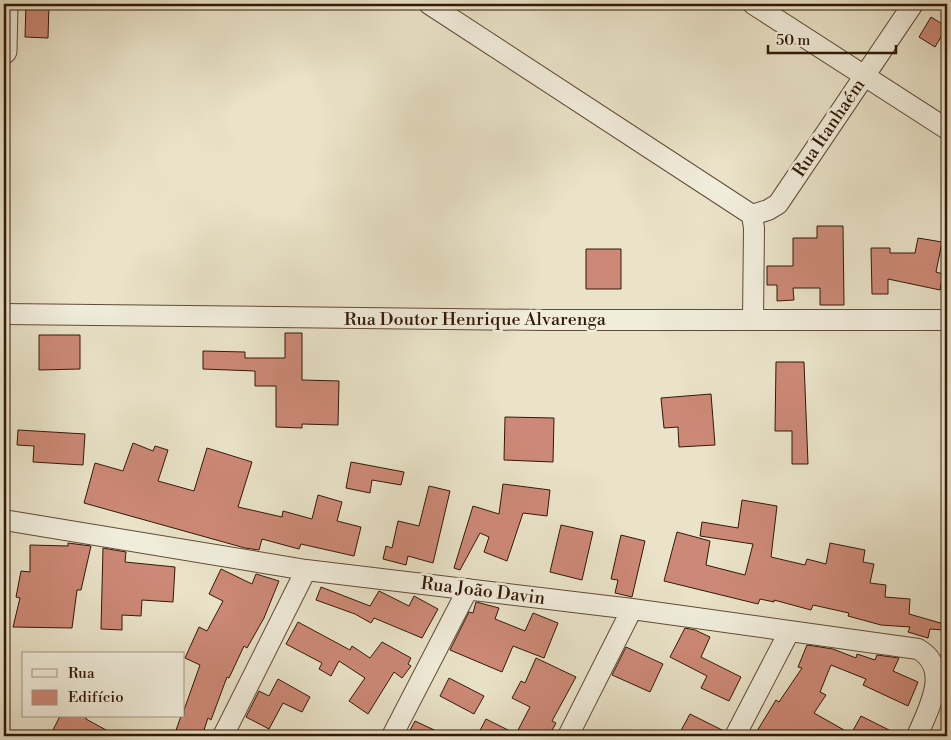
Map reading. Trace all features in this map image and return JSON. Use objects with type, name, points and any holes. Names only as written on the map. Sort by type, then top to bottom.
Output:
[{"type":"street","points":[[4,51],[5,4]]},
{"type":"street","points":[[429,4],[752,214],[754,228],[753,320]]},
{"type":"street","points":[[753,4],[947,129]]},
{"type":"street","name":"Rua Itanhaém","points":[[752,214],[768,210],[778,204],[913,4]]},
{"type":"street","name":"Rua Doutor Henrique Alvarenga","points":[[4,314],[543,320],[947,320]]},
{"type":"street","name":"Rua João Davin","points":[[4,520],[306,570],[632,609],[918,649],[936,660],[939,683],[936,696],[917,736]]},
{"type":"street","points":[[222,736],[306,570]]},
{"type":"street","points":[[392,736],[468,589]]},
{"type":"street","points":[[568,736],[632,609]]},
{"type":"street","points":[[735,736],[789,632]]},
{"type":"building","points":[[26,4],[49,4],[48,38],[25,37]]},
{"type":"building","points":[[931,17],[947,27],[935,47],[919,37]]},
{"type":"building","points":[[817,226],[843,226],[844,305],[820,305],[820,288],[793,288],[794,300],[777,301],[777,285],[767,285],[767,266],[793,266],[793,238],[817,238]]},
{"type":"building","points":[[918,238],[942,242],[936,272],[943,274],[940,290],[888,279],[888,294],[872,294],[871,248],[890,248],[890,253],[915,253]]},
{"type":"building","points":[[586,249],[621,249],[621,289],[586,289]]},
{"type":"building","points":[[285,333],[302,333],[302,380],[339,381],[338,425],[302,424],[302,428],[276,427],[276,386],[255,386],[255,371],[203,369],[203,351],[245,352],[245,358],[285,358]]},
{"type":"building","points":[[39,335],[80,335],[80,369],[39,370]]},
{"type":"building","points":[[776,362],[804,362],[808,464],[792,464],[792,431],[775,431]]},
{"type":"building","points":[[711,394],[715,445],[679,447],[678,427],[664,428],[661,398]]},
{"type":"building","points":[[505,417],[554,418],[553,462],[504,460]]},
{"type":"building","points":[[18,430],[85,434],[83,465],[33,462],[34,446],[17,445]]},
{"type":"building","points":[[133,443],[153,451],[155,446],[168,450],[158,481],[194,491],[207,448],[252,462],[238,507],[282,517],[283,511],[312,519],[318,495],[342,502],[337,521],[361,527],[354,556],[301,544],[299,549],[262,539],[259,550],[245,548],[84,503],[95,463],[123,471]]},
{"type":"building","points":[[351,462],[404,472],[401,485],[372,480],[370,493],[346,488]]},
{"type":"building","points":[[503,484],[550,490],[547,516],[523,513],[507,561],[484,552],[489,537],[480,533],[460,570],[454,568],[473,506],[499,514]]},
{"type":"building","points":[[429,486],[450,491],[433,563],[408,556],[406,565],[383,559],[386,546],[392,548],[398,521],[419,526]]},
{"type":"building","points":[[742,500],[777,506],[771,557],[805,565],[807,559],[826,564],[830,543],[865,550],[863,562],[874,564],[870,583],[886,585],[885,597],[910,599],[909,614],[944,624],[943,630],[930,629],[928,638],[908,632],[910,627],[881,625],[848,616],[849,613],[813,605],[811,610],[774,600],[774,602],[760,599],[758,604],[664,581],[677,532],[710,541],[706,565],[745,575],[753,544],[700,536],[702,522],[738,528]]},
{"type":"building","points":[[561,525],[593,532],[582,580],[550,572]]},
{"type":"building","points":[[621,535],[645,541],[632,597],[615,593],[618,580],[611,579]]},
{"type":"building","points":[[68,543],[91,546],[81,590],[77,590],[72,628],[13,627],[20,598],[16,597],[21,571],[30,572],[30,545],[68,546]]},
{"type":"building","points":[[103,548],[126,552],[125,562],[175,567],[173,602],[142,600],[141,616],[122,615],[122,630],[101,629]]},
{"type":"building","points":[[221,569],[252,584],[256,574],[279,581],[264,618],[247,648],[244,646],[229,678],[227,677],[211,720],[208,718],[202,736],[174,736],[180,718],[185,718],[185,707],[200,665],[185,658],[199,627],[207,631],[223,601],[209,594]]},
{"type":"building","points":[[321,587],[370,606],[379,591],[409,606],[414,596],[438,609],[422,638],[374,618],[371,623],[355,614],[316,600]]},
{"type":"building","points":[[476,602],[499,608],[495,619],[525,631],[533,613],[558,623],[544,658],[513,646],[502,672],[450,650],[469,612],[473,613]]},
{"type":"building","points":[[298,622],[350,650],[352,646],[370,658],[382,642],[411,658],[408,664],[411,666],[402,678],[394,672],[368,714],[349,701],[365,678],[339,661],[331,676],[319,669],[322,663],[286,644]]},
{"type":"building","points":[[685,628],[695,630],[710,637],[701,657],[741,677],[729,701],[701,688],[707,676],[670,657]]},
{"type":"building","points":[[807,645],[833,649],[856,658],[857,654],[875,660],[877,655],[899,658],[893,671],[918,682],[908,706],[863,685],[866,679],[831,665],[820,692],[826,695],[814,713],[851,734],[861,716],[901,736],[754,736],[776,700],[779,702],[802,668],[798,667]]},
{"type":"building","points":[[626,647],[663,664],[650,692],[612,675]]},
{"type":"building","points":[[536,658],[576,677],[552,721],[556,723],[549,736],[477,736],[486,719],[516,734],[530,707],[512,698],[521,681],[525,683]]},
{"type":"building","points":[[449,678],[484,696],[474,714],[440,696]]},
{"type":"building","points":[[278,679],[310,697],[302,712],[283,703],[269,729],[246,717],[259,691],[269,696]]},
{"type":"building","points":[[690,714],[724,731],[723,736],[678,736]]},
{"type":"building","points":[[59,718],[86,718],[117,736],[50,736]]},
{"type":"building","points":[[415,721],[447,736],[407,736]]}]
